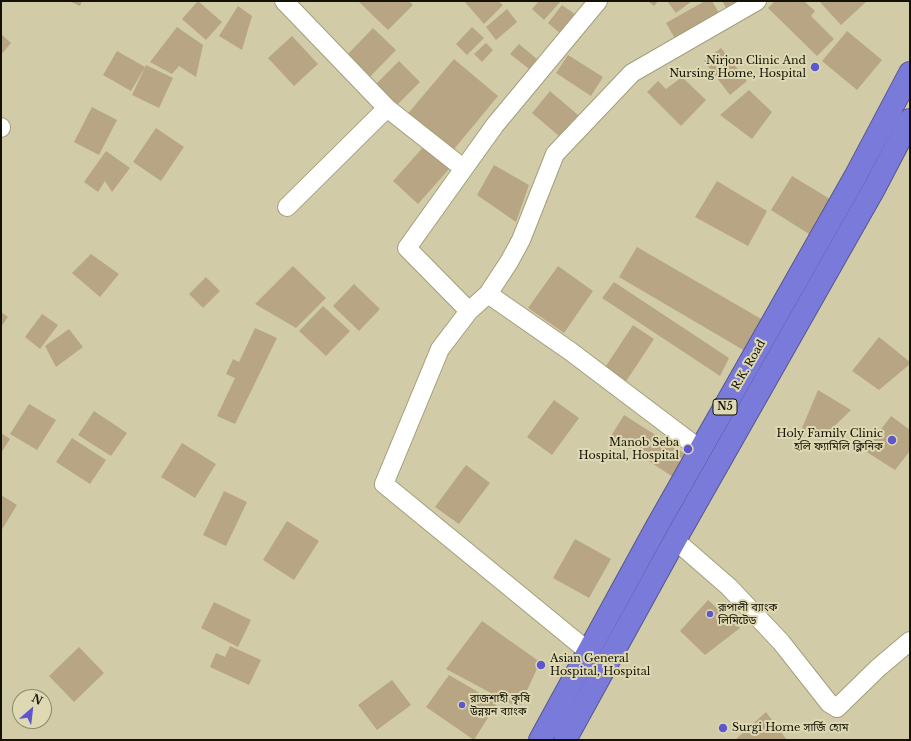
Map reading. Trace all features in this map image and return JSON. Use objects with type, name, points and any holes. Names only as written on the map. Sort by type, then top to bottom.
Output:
[{"type":"highway","name":"R.K. Road","points":[[540,740],[701,450],[856,177],[910,73]]},
{"type":"highway","name":"R.K. Road","points":[[565,740],[675,540],[875,187],[910,120]]},
{"type":"street","points":[[284,1],[387,108],[463,168]]},
{"type":"street","points":[[469,311],[407,248],[495,125],[598,1]]},
{"type":"street","points":[[589,652],[384,484],[440,350],[469,311],[488,294],[520,240],[555,154],[632,73],[756,1]]},
{"type":"street","points":[[287,207],[387,108]]},
{"type":"street","points":[[488,294],[570,351],[701,450]]},
{"type":"street","points":[[675,540],[729,587],[781,642],[829,703],[837,708],[878,668],[910,641]]},
{"type":"building","points":[[69,1],[82,1],[80,6]]},
{"type":"building","points":[[198,1],[222,22],[206,40],[182,19]]},
{"type":"building","points":[[358,1],[409,1],[413,5],[388,30]]},
{"type":"building","points":[[464,1],[498,1],[503,5],[484,24]]},
{"type":"building","points":[[539,1],[561,1],[544,20],[532,9]]},
{"type":"building","points":[[648,1],[658,1],[654,6]]},
{"type":"building","points":[[667,1],[692,1],[676,13]]},
{"type":"building","points":[[705,1],[712,1],[722,18],[678,44],[666,23]]},
{"type":"building","points":[[722,1],[754,1],[730,14]]},
{"type":"building","points":[[775,1],[804,1],[815,11],[811,16],[834,39],[817,56],[768,8]]},
{"type":"building","points":[[819,1],[867,1],[841,25]]},
{"type":"building","points":[[562,5],[576,15],[561,34],[548,23]]},
{"type":"building","points":[[238,6],[252,16],[242,50],[219,36]]},
{"type":"building","points":[[507,9],[517,22],[496,40],[486,27]]},
{"type":"building","points":[[177,27],[203,45],[196,77],[179,66],[172,74],[150,62]]},
{"type":"building","points":[[472,27],[484,38],[467,55],[456,44]]},
{"type":"building","points":[[373,28],[396,50],[367,80],[344,58]]},
{"type":"building","points":[[847,31],[882,60],[857,90],[822,61]]},
{"type":"building","points":[[1,34],[11,43],[1,55]]},
{"type":"building","points":[[292,36],[318,64],[294,86],[268,58]]},
{"type":"building","points":[[486,43],[493,50],[482,62],[474,54]]},
{"type":"building","points":[[519,44],[537,59],[529,69],[510,54]]},
{"type":"building","points":[[721,48],[747,81],[730,95],[704,61]]},
{"type":"building","points":[[117,51],[145,67],[131,91],[103,75]]},
{"type":"building","points":[[568,55],[603,77],[591,96],[556,73]]},
{"type":"building","points":[[454,59],[498,96],[450,154],[405,117]]},
{"type":"building","points":[[399,61],[420,82],[397,105],[376,84]]},
{"type":"building","points":[[146,65],[173,78],[159,108],[132,95]]},
{"type":"building","points":[[682,77],[706,100],[681,126],[647,92],[658,81],[666,89]]},
{"type":"building","points":[[749,90],[772,112],[752,139],[720,115]]},
{"type":"building","points":[[550,91],[578,115],[559,136],[532,113]]},
{"type":"building","points":[[92,107],[117,120],[99,155],[74,142]]},
{"type":"building","points":[[156,128],[184,147],[161,181],[133,162]]},
{"type":"building","points":[[425,145],[450,168],[418,204],[393,181]]},
{"type":"building","points":[[106,151],[130,168],[112,192],[105,181],[98,192],[84,182]]},
{"type":"building","points":[[494,165],[529,185],[516,222],[477,195]]},
{"type":"building","points":[[792,176],[830,199],[809,234],[771,210]]},
{"type":"building","points":[[717,181],[767,211],[748,246],[695,217]]},
{"type":"building","points":[[637,247],[763,320],[745,351],[619,277]]},
{"type":"building","points":[[91,254],[119,274],[100,297],[72,273]]},
{"type":"building","points":[[293,266],[326,298],[296,328],[255,304]]},
{"type":"building","points":[[558,266],[593,291],[564,333],[528,308]]},
{"type":"building","points":[[206,277],[220,291],[203,308],[189,294]]},
{"type":"building","points":[[614,282],[729,358],[720,376],[602,298]]},
{"type":"building","points":[[354,284],[380,309],[359,331],[333,306]]},
{"type":"building","points":[[323,306],[350,331],[326,356],[299,331]]},
{"type":"building","points":[[1,312],[8,317],[1,327]]},
{"type":"building","points":[[42,314],[58,325],[40,349],[25,337]]},
{"type":"building","points":[[633,325],[654,339],[625,383],[604,369]]},
{"type":"building","points":[[255,328],[277,338],[235,424],[217,416],[235,378],[226,374],[233,359],[239,362]]},
{"type":"building","points":[[69,329],[83,347],[56,367],[45,346]]},
{"type":"building","points":[[879,337],[910,362],[910,364],[879,390],[852,371]]},
{"type":"building","points":[[818,390],[851,410],[822,438],[802,428]]},
{"type":"building","points":[[554,400],[579,418],[552,455],[527,437]]},
{"type":"building","points":[[29,404],[56,420],[37,450],[10,434]]},
{"type":"building","points":[[94,411],[127,433],[111,456],[78,435]]},
{"type":"building","points":[[624,415],[687,455],[673,477],[611,436]]},
{"type":"building","name":"Holy Family Clinic হলি ফ্যামিলি ক্লিনিক","points":[[891,416],[910,430],[910,451],[895,470],[865,451]]},
{"type":"building","points":[[1,433],[10,439],[1,453]]},
{"type":"building","points":[[72,438],[106,460],[90,484],[56,462]]},
{"type":"building","points":[[182,443],[216,464],[195,498],[161,477]]},
{"type":"building","points":[[466,465],[490,483],[459,524],[435,507]]},
{"type":"building","points":[[224,491],[247,502],[226,546],[203,535]]},
{"type":"building","points":[[1,495],[17,505],[1,531]]},
{"type":"building","points":[[287,521],[319,541],[294,580],[263,560]]},
{"type":"building","points":[[575,539],[611,559],[589,598],[553,578]]},
{"type":"building","name":"রূপালী ব্যাংক লিমিটেড","points":[[708,600],[740,628],[705,655],[680,631]]},
{"type":"building","points":[[214,602],[251,620],[238,647],[201,628]]},
{"type":"building","points":[[482,621],[540,662],[519,708],[446,669]]},
{"type":"building","points":[[230,646],[261,660],[249,685],[210,667],[216,653],[225,657]]},
{"type":"building","points":[[79,647],[104,673],[74,702],[49,676]]},
{"type":"building","name":"রাজশাহী কৃষি উন্নয়ন ব্যাংক","points":[[449,675],[497,703],[474,740],[426,707]]},
{"type":"building","points":[[392,680],[411,705],[377,730],[358,705]]},
{"type":"building","points":[[766,712],[787,740],[735,740]]},
{"type":"place","name":"Nirjon Clinic And Nursing Home, Hospital","points":[[815,67]]},
{"type":"place","name":"Holy Family Clinic হলি ফ্যামিলি ক্লিনিক","points":[[892,440]]},
{"type":"place","name":"Manob Seba Hospital, Hospital","points":[[688,449]]},
{"type":"place","name":"রূপালী ব্যাংক লিমিটেড","points":[[710,614]]},
{"type":"place","name":"Asian General Hospital, Hospital","points":[[541,665]]},
{"type":"place","name":"রাজশাহী কৃষি উন্নয়ন ব্যাংক","points":[[462,705]]},
{"type":"place","name":"Surgi Home সার্জি হোম","points":[[723,728]]}]
